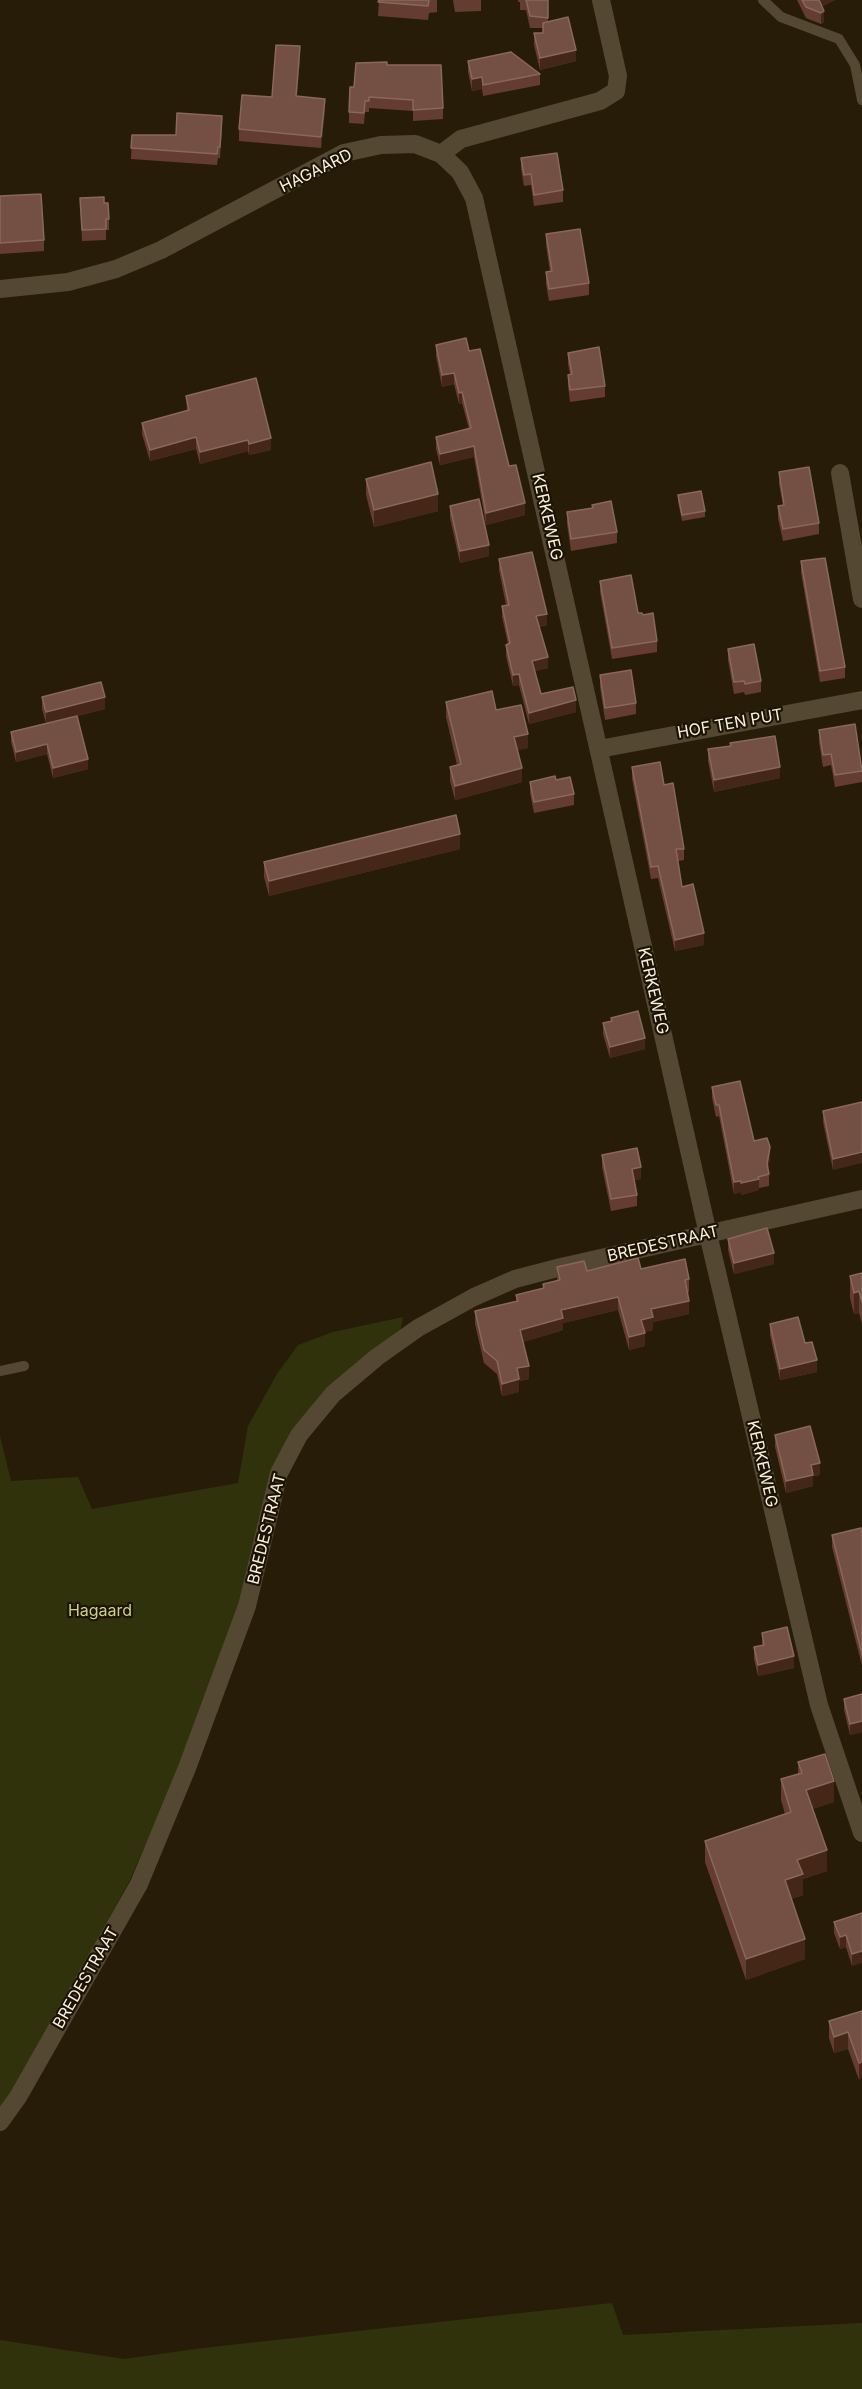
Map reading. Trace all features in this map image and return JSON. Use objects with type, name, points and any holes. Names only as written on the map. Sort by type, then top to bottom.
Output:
[{"type":"street","points":[[441,154],[461,139],[600,101],[616,91],[618,76],[601,0]]},
{"type":"street","name":"HAGAARD","points":[[0,289],[68,282],[117,268],[161,250],[344,153],[381,145],[415,144],[441,154]]},
{"type":"street","name":"KERKEWEG","points":[[441,154],[460,172],[474,198],[708,1234],[819,1706],[862,1833]]},
{"type":"street","points":[[840,473],[862,599]]},
{"type":"street","name":"HOF TEN PUT","points":[[599,748],[862,700]]},
{"type":"street","name":"BREDESTRAAT","points":[[0,2122],[18,2097],[139,1884],[187,1768],[247,1606],[279,1473],[299,1435],[333,1394],[377,1357],[418,1328],[474,1297],[515,1279],[862,1199]]},
{"type":"lane","points":[[764,0],[781,17],[839,39],[855,65],[862,100]]},
{"type":"lane","points":[[0,1371],[24,1366]]},
{"type":"green space","name":"Hagaard","points":[[403,1317],[400,1333],[326,1391],[291,1430],[272,1473],[242,1603],[180,1767],[129,1882],[12,2094],[0,2111],[0,1436],[11,1481],[78,1477],[92,1509],[238,1483],[248,1426],[277,1374],[298,1345],[333,1332]]},
{"type":"green space","points":[[612,2303],[623,2335],[862,2323],[862,2389],[0,2389],[0,2340],[124,2359],[203,2348]]},
{"type":"building","points":[[379,0],[429,0],[428,6],[378,2]]},
{"type":"building","points":[[526,0],[548,0],[548,18],[530,16]]},
{"type":"building","points":[[802,0],[819,0],[824,11],[821,13],[806,7]]},
{"type":"building","points":[[568,17],[576,50],[540,58],[534,33],[543,33],[543,23]]},
{"type":"building","points":[[276,45],[300,46],[296,96],[325,99],[321,137],[239,129],[242,95],[272,97]]},
{"type":"building","points":[[511,52],[540,74],[483,85],[482,77],[472,79],[468,61]]},
{"type":"building","points":[[387,62],[387,65],[441,65],[443,108],[413,110],[413,100],[369,97],[369,101],[365,101],[364,113],[349,112],[350,87],[354,87],[356,63]]},
{"type":"building","points":[[177,113],[222,116],[220,147],[218,147],[217,154],[131,148],[132,135],[176,135]]},
{"type":"building","points":[[557,153],[563,190],[534,195],[531,174],[524,175],[521,158]]},
{"type":"building","points":[[41,194],[44,240],[0,243],[0,196]]},
{"type":"building","points":[[104,197],[104,203],[108,203],[109,219],[106,219],[106,229],[82,230],[80,198]]},
{"type":"building","points":[[580,229],[589,283],[549,289],[546,272],[552,271],[546,234]]},
{"type":"building","points":[[466,338],[469,351],[480,349],[509,466],[516,465],[525,503],[486,513],[474,446],[440,454],[436,437],[471,428],[462,392],[459,393],[454,373],[442,375],[436,345]]},
{"type":"building","points":[[599,347],[605,386],[570,390],[568,375],[572,374],[568,353]]},
{"type":"building","points":[[256,378],[271,438],[249,444],[248,440],[200,452],[196,437],[150,450],[142,423],[189,410],[186,396]]},
{"type":"building","points":[[431,462],[438,494],[374,510],[366,479]]},
{"type":"building","points":[[809,467],[819,523],[783,529],[778,506],[784,505],[779,472]]},
{"type":"building","points":[[701,491],[705,511],[682,515],[678,495]]},
{"type":"building","points":[[479,499],[489,545],[460,551],[450,506]]},
{"type":"building","points":[[611,501],[617,532],[571,539],[567,512],[593,508],[592,505]]},
{"type":"building","points":[[532,552],[547,614],[536,616],[548,657],[532,661],[541,694],[573,687],[576,700],[529,713],[519,674],[513,675],[506,645],[510,643],[502,606],[509,605],[499,559]]},
{"type":"building","points":[[825,558],[845,667],[820,671],[801,561]]},
{"type":"building","points":[[631,575],[638,613],[643,615],[653,613],[657,641],[612,648],[600,581]]},
{"type":"building","points":[[754,644],[761,681],[745,684],[744,681],[734,682],[728,649]]},
{"type":"building","points":[[631,670],[636,703],[605,708],[600,675]]},
{"type":"building","points":[[101,682],[105,697],[46,712],[42,697]]},
{"type":"building","points":[[492,691],[496,710],[521,705],[528,734],[514,737],[522,768],[455,786],[450,767],[461,764],[446,702]]},
{"type":"building","points":[[77,716],[88,759],[53,768],[47,744],[16,752],[11,732]]},
{"type":"building","points":[[855,724],[862,771],[835,775],[831,754],[823,755],[819,730]]},
{"type":"building","points":[[775,736],[780,767],[714,780],[708,749]]},
{"type":"building","points":[[660,762],[664,785],[673,783],[684,849],[676,849],[682,887],[693,884],[704,933],[675,940],[658,866],[651,867],[632,767]]},
{"type":"building","points":[[555,776],[556,780],[570,777],[574,794],[534,802],[530,782]]},
{"type":"building","points":[[456,815],[460,834],[269,881],[264,862]]},
{"type":"building","points":[[638,1011],[645,1038],[610,1047],[603,1023],[612,1021],[611,1018]]},
{"type":"building","points":[[740,1081],[754,1141],[767,1138],[770,1147],[767,1164],[769,1174],[741,1183],[741,1181],[734,1182],[719,1105],[716,1105],[712,1087]]},
{"type":"building","points":[[862,1102],[862,1152],[833,1159],[823,1111]]},
{"type":"building","points":[[637,1148],[641,1167],[632,1169],[637,1195],[611,1199],[602,1155]]},
{"type":"building","points":[[767,1228],[774,1253],[734,1263],[728,1239]]},
{"type":"building","points":[[638,1258],[641,1269],[685,1259],[689,1279],[685,1280],[689,1301],[651,1309],[653,1317],[641,1320],[645,1333],[629,1337],[618,1297],[561,1310],[563,1318],[520,1330],[529,1366],[517,1368],[519,1379],[502,1384],[497,1361],[484,1350],[475,1311],[518,1301],[516,1295],[544,1288],[543,1284],[560,1280],[557,1267],[584,1261],[587,1271]]},
{"type":"building","points":[[862,1273],[862,1302],[859,1291],[854,1293],[850,1276]]},
{"type":"building","points":[[798,1317],[805,1343],[812,1342],[817,1360],[780,1369],[770,1324]]},
{"type":"building","points":[[810,1426],[820,1463],[811,1465],[813,1475],[786,1481],[775,1435]]},
{"type":"building","points":[[861,1528],[862,1531],[862,1654],[832,1535]]},
{"type":"building","points":[[787,1627],[794,1656],[758,1665],[754,1647],[764,1645],[762,1633]]},
{"type":"building","points":[[862,1694],[862,1721],[850,1724],[844,1699]]},
{"type":"building","points":[[825,1754],[834,1781],[806,1790],[827,1850],[797,1860],[803,1874],[785,1880],[805,1939],[746,1959],[705,1841],[791,1812],[781,1779],[802,1773],[798,1762]]},
{"type":"building","points":[[862,1913],[862,1951],[852,1954],[846,1935],[840,1937],[834,1922]]},
{"type":"building","points":[[862,2011],[862,2062],[859,2063],[848,2032],[834,2037],[829,2021]]}]
